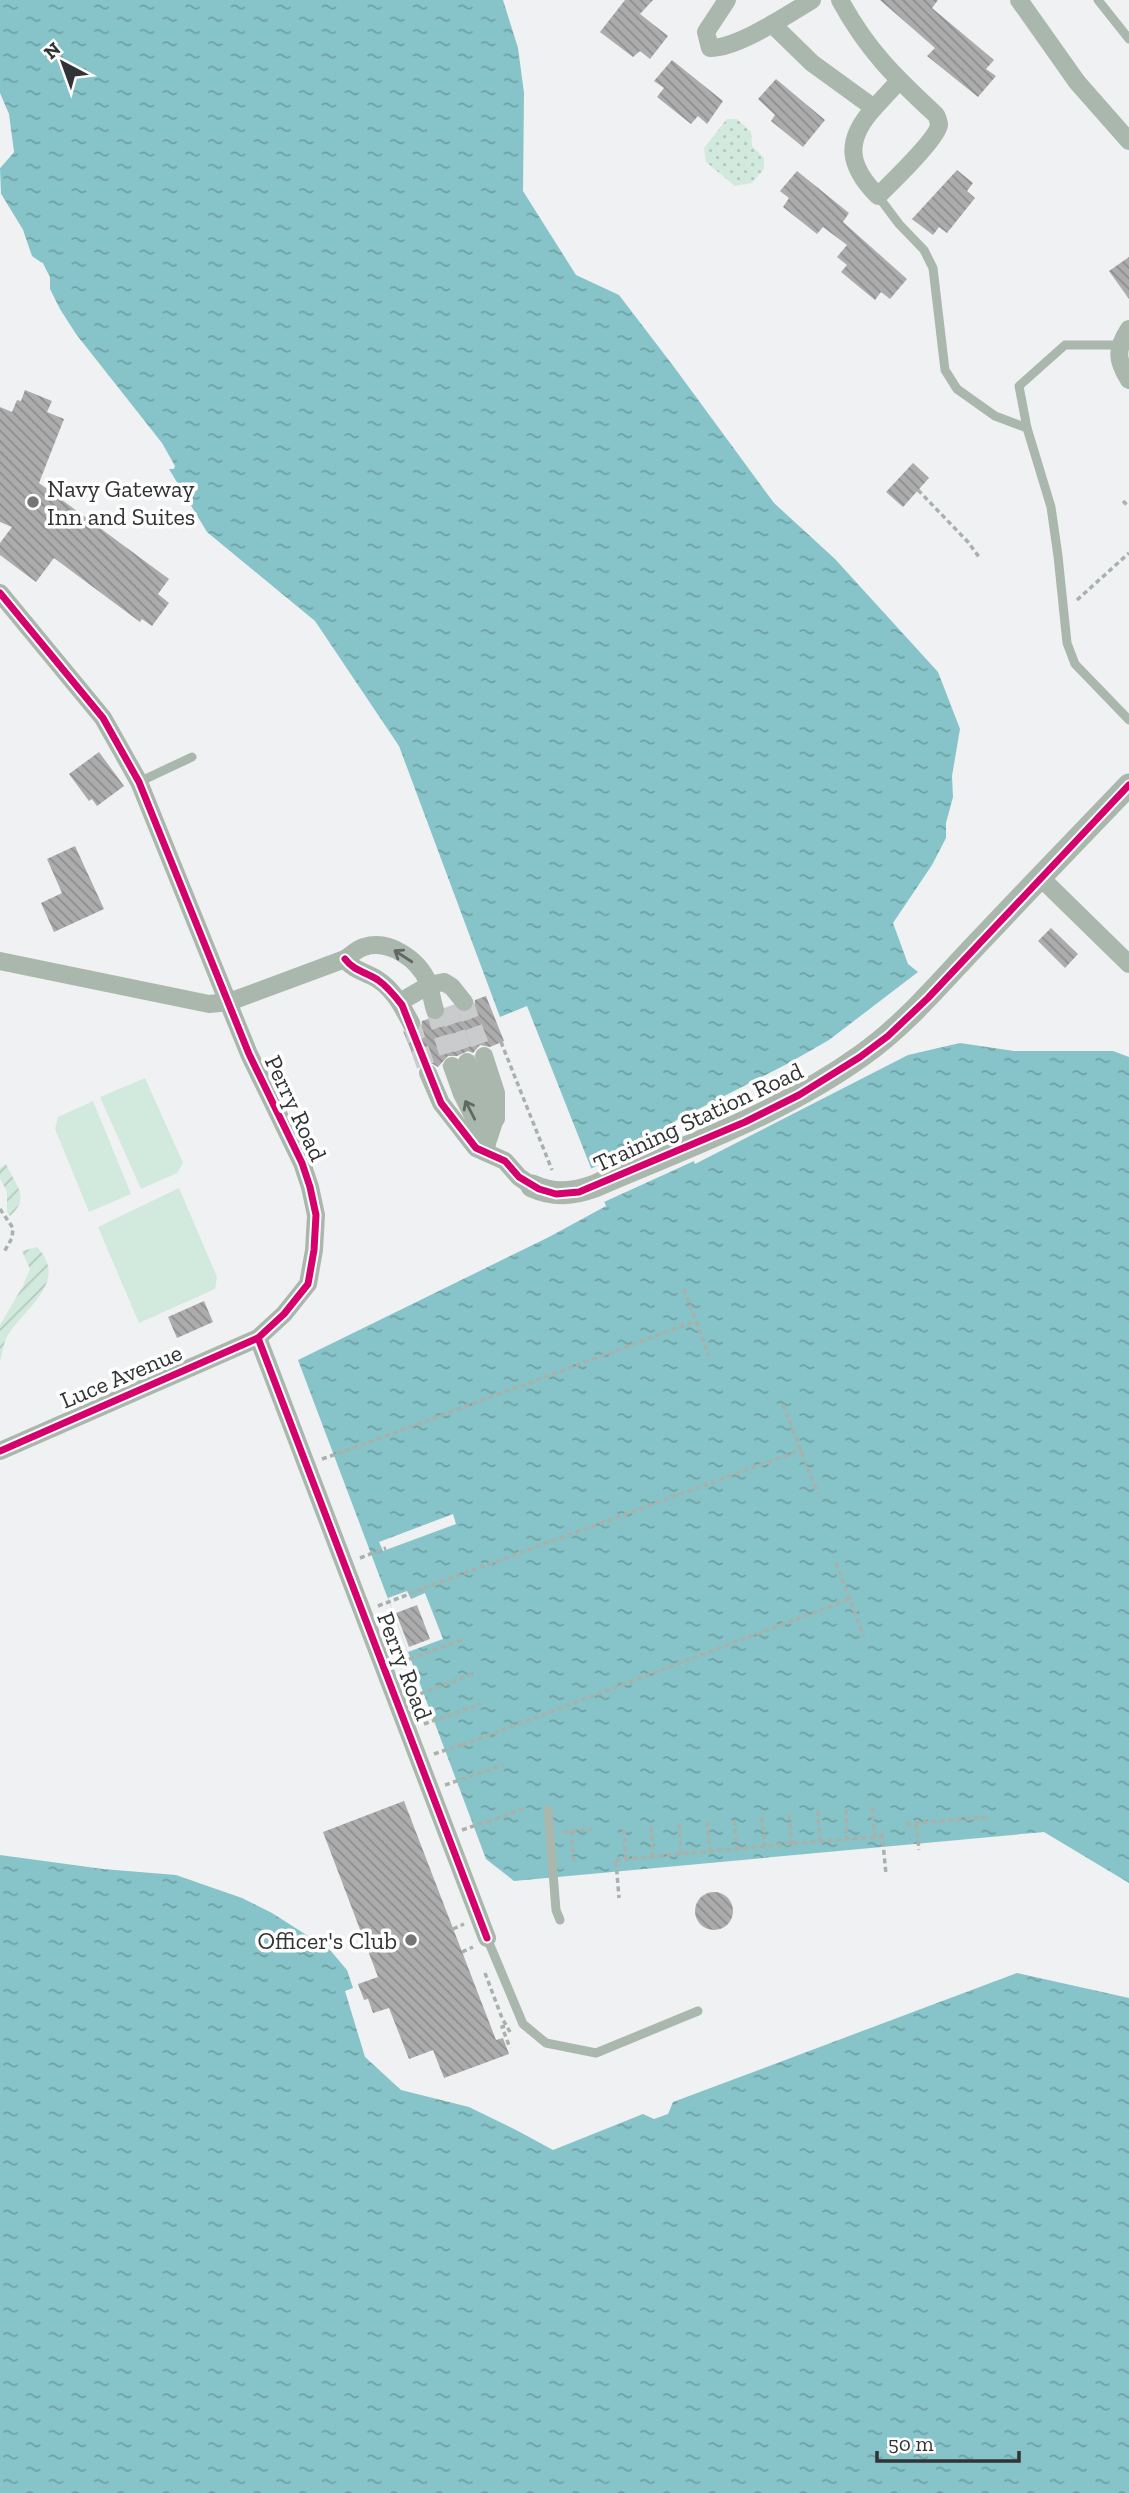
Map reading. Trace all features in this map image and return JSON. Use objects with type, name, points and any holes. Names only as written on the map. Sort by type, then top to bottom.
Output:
[{"type":"street","points":[[727,0],[706,32],[710,48],[723,48],[772,24],[812,0]]},
{"type":"street","points":[[840,0],[869,47],[899,81],[936,115],[939,124],[927,144],[878,196],[855,167],[853,139],[863,120],[899,81]]},
{"type":"street","points":[[1019,0],[1077,82],[1129,141]]},
{"type":"street","points":[[772,24],[812,62],[874,108]]},
{"type":"street","points":[[1129,329],[1119,345],[1121,367],[1129,380]]},
{"type":"street","name":"Perry Road","points":[[0,593],[103,718],[139,782],[261,1082],[302,1163],[317,1215],[308,1284],[284,1314],[258,1338],[481,1942]]},
{"type":"street","name":"Training Station Road","points":[[465,1066],[431,1081],[441,1103],[476,1148],[486,1148],[532,1186],[556,1194],[579,1192],[595,1186],[745,1122],[799,1095],[888,1036],[928,998],[1129,785]]},
{"type":"street","points":[[1040,877],[1129,964]]},
{"type":"street","points":[[0,961],[209,1004],[229,1002],[345,959],[360,948],[373,945],[401,952],[415,964],[429,985],[449,1006],[452,987],[444,982],[429,985],[400,1002]]},
{"type":"street","points":[[345,959],[351,967],[377,979],[391,991],[411,1023]]},
{"type":"street","points":[[465,1066],[493,1125],[486,1148]]},
{"type":"street","points":[[465,1066],[486,1148]]},
{"type":"street","name":"Luce Avenue","points":[[0,1451],[258,1338]]},
{"type":"lane","points":[[1098,0],[1129,39]]},
{"type":"lane","points":[[878,196],[899,224],[924,250],[933,268],[945,370],[957,389],[995,416],[1027,428]]},
{"type":"lane","points":[[1119,345],[1065,345],[1019,386],[1027,428],[1051,507],[1067,643],[1075,664],[1129,720]]},
{"type":"lane","points":[[139,782],[192,757]]},
{"type":"lane","points":[[548,1810],[556,1910],[560,1920]]},
{"type":"lane","points":[[481,1942],[523,2024],[546,2043],[596,2053],[698,2011]]},
{"type":"path","points":[[918,490],[979,557]]},
{"type":"path","points":[[1123,501],[1129,507]]},
{"type":"path","points":[[1063,614],[1129,553]]},
{"type":"path","points":[[501,1042],[548,1162]]},
{"type":"path","points":[[0,1209],[13,1228],[12,1238],[4,1252]]},
{"type":"path","points":[[684,1289],[709,1356]]},
{"type":"path","points":[[345,1451],[696,1321]]},
{"type":"path","points":[[783,1405],[818,1494]]},
{"type":"path","points":[[317,1461],[356,1447]]},
{"type":"path","points":[[387,1602],[801,1450]]},
{"type":"path","points":[[371,1553],[386,1548]]},
{"type":"path","points":[[836,1563],[864,1637]]},
{"type":"path","points":[[424,1588],[432,1586]]},
{"type":"path","points":[[445,1751],[850,1599]]},
{"type":"path","points":[[411,1658],[462,1640]]},
{"type":"path","points":[[423,1693],[472,1674]]},
{"type":"path","points":[[434,1720],[481,1704]]},
{"type":"path","points":[[462,1745],[469,1743]]},
{"type":"path","points":[[457,1781],[503,1765]]},
{"type":"path","points":[[872,1807],[875,1838]]},
{"type":"path","points":[[474,1826],[525,1808]]},
{"type":"path","points":[[846,1810],[847,1839]]},
{"type":"path","points":[[818,1811],[820,1841]]},
{"type":"path","points":[[789,1815],[792,1844]]},
{"type":"path","points":[[762,1817],[765,1846]]},
{"type":"path","points":[[906,1824],[989,1817]]},
{"type":"path","points":[[487,1822],[494,1819]]},
{"type":"path","points":[[734,1821],[737,1849]]},
{"type":"path","points":[[707,1822],[710,1851]]},
{"type":"path","points":[[679,1824],[681,1854]]},
{"type":"path","points":[[916,1824],[919,1850]]},
{"type":"path","points":[[651,1827],[653,1857]]},
{"type":"path","points":[[564,1842],[562,1832],[592,1829]]},
{"type":"path","points":[[624,1830],[626,1859]]},
{"type":"path","points":[[570,1831],[574,1862]]},
{"type":"path","points":[[619,1898],[616,1861],[875,1838],[882,1835],[886,1874]]},
{"type":"path","points":[[615,1860],[642,1858]]},
{"type":"path","points":[[453,1929],[466,1924]]},
{"type":"path","points":[[462,1952],[481,1942]]},
{"type":"path","points":[[505,2026],[502,2027],[510,2048]]},
{"type":"green space","points":[[727,119],[737,119],[751,132],[752,146],[764,158],[764,169],[752,183],[735,186],[706,162],[704,148]]},
{"type":"green space","points":[[145,1078],[183,1163],[177,1173],[141,1189],[100,1097]]},
{"type":"green space","points":[[93,1101],[131,1194],[89,1212],[55,1129],[58,1117]]},
{"type":"green space","points":[[6,1164],[21,1197],[16,1210],[10,1216],[7,1212],[7,1192],[0,1178],[0,1168]]},
{"type":"green space","points":[[179,1188],[217,1277],[215,1289],[139,1323],[98,1227]]},
{"type":"green space","points":[[37,1247],[46,1260],[49,1272],[47,1283],[8,1335],[0,1361],[0,1325],[30,1269],[22,1251]]},
{"type":"water","points":[[0,0],[503,0],[518,48],[524,93],[523,191],[576,275],[619,295],[774,503],[835,559],[938,672],[960,729],[946,838],[932,865],[893,923],[908,964],[918,972],[829,1040],[675,1121],[695,1164],[908,1055],[960,1043],[1014,1051],[1113,1051],[1129,1057],[1129,1883],[1044,1832],[514,1881],[486,1859],[298,1360],[549,1237],[606,1206],[527,1006],[500,1017],[399,746],[315,621],[207,532],[169,469],[172,465],[143,421],[70,333],[49,294],[50,278],[43,263],[29,259],[23,230],[1,194],[0,168],[14,152],[0,99]]},
{"type":"water","points":[[0,1855],[103,1869],[176,1875],[242,1898],[272,1913],[330,1950],[347,1970],[353,1988],[345,1991],[365,2057],[401,2090],[469,2107],[553,2150],[643,2114],[654,2119],[668,2114],[673,2102],[1017,1973],[1129,1998],[1129,2493],[0,2493]]},
{"type":"pier","points":[[0,93],[9,114],[14,152],[0,168],[0,162],[10,151],[0,110]]},
{"type":"pier","points":[[0,188],[23,230],[32,256],[42,263],[50,277],[50,289],[60,309],[76,334],[162,443],[175,466],[174,469],[169,469],[140,423],[62,324],[46,295],[46,278],[40,266],[26,260],[20,231],[0,198]]},
{"type":"pier","points":[[679,1129],[694,1161],[604,1202],[590,1169]]},
{"type":"pier","points":[[453,1514],[456,1524],[383,1551],[379,1542]]},
{"type":"pier","points":[[407,1591],[411,1599],[425,1593],[443,1639],[408,1652],[388,1598]]},
{"type":"building","points":[[625,0],[653,0],[640,14],[668,36],[650,59],[640,51],[633,57],[600,32]]},
{"type":"building","points":[[880,0],[938,0],[932,8],[994,60],[986,69],[996,76],[978,97],[927,56],[935,48]]},
{"type":"building","points":[[672,60],[723,101],[707,124],[698,116],[691,124],[657,97],[664,88],[654,81]]},
{"type":"building","points":[[776,79],[825,120],[803,147],[771,121],[775,115],[758,99]]},
{"type":"building","points":[[957,170],[973,183],[967,191],[975,198],[947,233],[939,227],[933,235],[912,219]]},
{"type":"building","points":[[797,171],[849,213],[843,222],[907,279],[890,299],[881,292],[875,300],[841,272],[847,265],[837,257],[847,245],[823,227],[817,234],[783,207],[789,198],[780,191]]},
{"type":"building","points":[[1129,257],[1129,299],[1109,271]]},
{"type":"building","name":"Navy Gateway Inn and Suites","points":[[25,390],[52,401],[47,412],[64,419],[39,483],[169,579],[158,594],[169,603],[152,626],[142,619],[140,622],[54,558],[36,582],[0,555],[0,543],[12,527],[0,522],[0,407],[12,412],[17,400],[21,401]]},
{"type":"building","points":[[913,463],[929,478],[903,507],[886,492]]},
{"type":"building","points":[[99,752],[124,786],[97,806],[92,799],[89,801],[69,774]]},
{"type":"building","points":[[75,846],[104,909],[54,932],[41,903],[62,893],[47,859]]},
{"type":"building","points":[[1051,928],[1078,954],[1065,968],[1038,941]]},
{"type":"building","points":[[486,996],[504,1041],[490,1047],[480,1045],[473,1053],[468,1051],[457,1056],[448,1056],[438,1067],[429,1062],[418,1068],[403,1031],[416,1033],[421,1028],[422,1021],[439,1021],[446,1012],[455,1008],[466,1013],[474,1007],[475,1000]]},
{"type":"building","points":[[204,1301],[213,1322],[177,1338],[168,1317]]},
{"type":"building","points":[[417,1605],[430,1639],[409,1647],[396,1613]]},
{"type":"building","name":"Officer's Club","points":[[404,1801],[496,2040],[503,2038],[509,2054],[444,2078],[433,2050],[409,2059],[389,2008],[373,2013],[368,1999],[364,2000],[358,1984],[378,1977],[323,1832]]},
{"type":"building","points":[[714,1892],[727,1898],[733,1911],[727,1924],[714,1930],[701,1924],[695,1911],[701,1898]]},
{"type":"tunnel","points":[[464,1002],[484,1056]]},
{"type":"tunnel","points":[[447,1007],[467,1062]]},
{"type":"tunnel","points":[[435,1010],[452,1066]]},
{"type":"tunnel","points":[[411,1023],[428,1073]]},
{"type":"cycle path","points":[[0,593],[103,718],[139,782],[249,1054],[302,1163],[316,1215],[308,1284],[284,1314],[258,1338],[0,1451]]},
{"type":"cycle path","points":[[345,959],[356,969],[382,983],[402,1005],[441,1103],[476,1148],[505,1161],[519,1177],[539,1189],[556,1194],[579,1192],[745,1122],[799,1095],[860,1057],[888,1036],[928,998],[1129,785]]},
{"type":"cycle path","points":[[258,1338],[487,1938]]},
{"type":"place","name":"Navy Gateway Inn and Suites","points":[[33,502]]},
{"type":"place","name":"Officer's Club","points":[[411,1940]]}]
